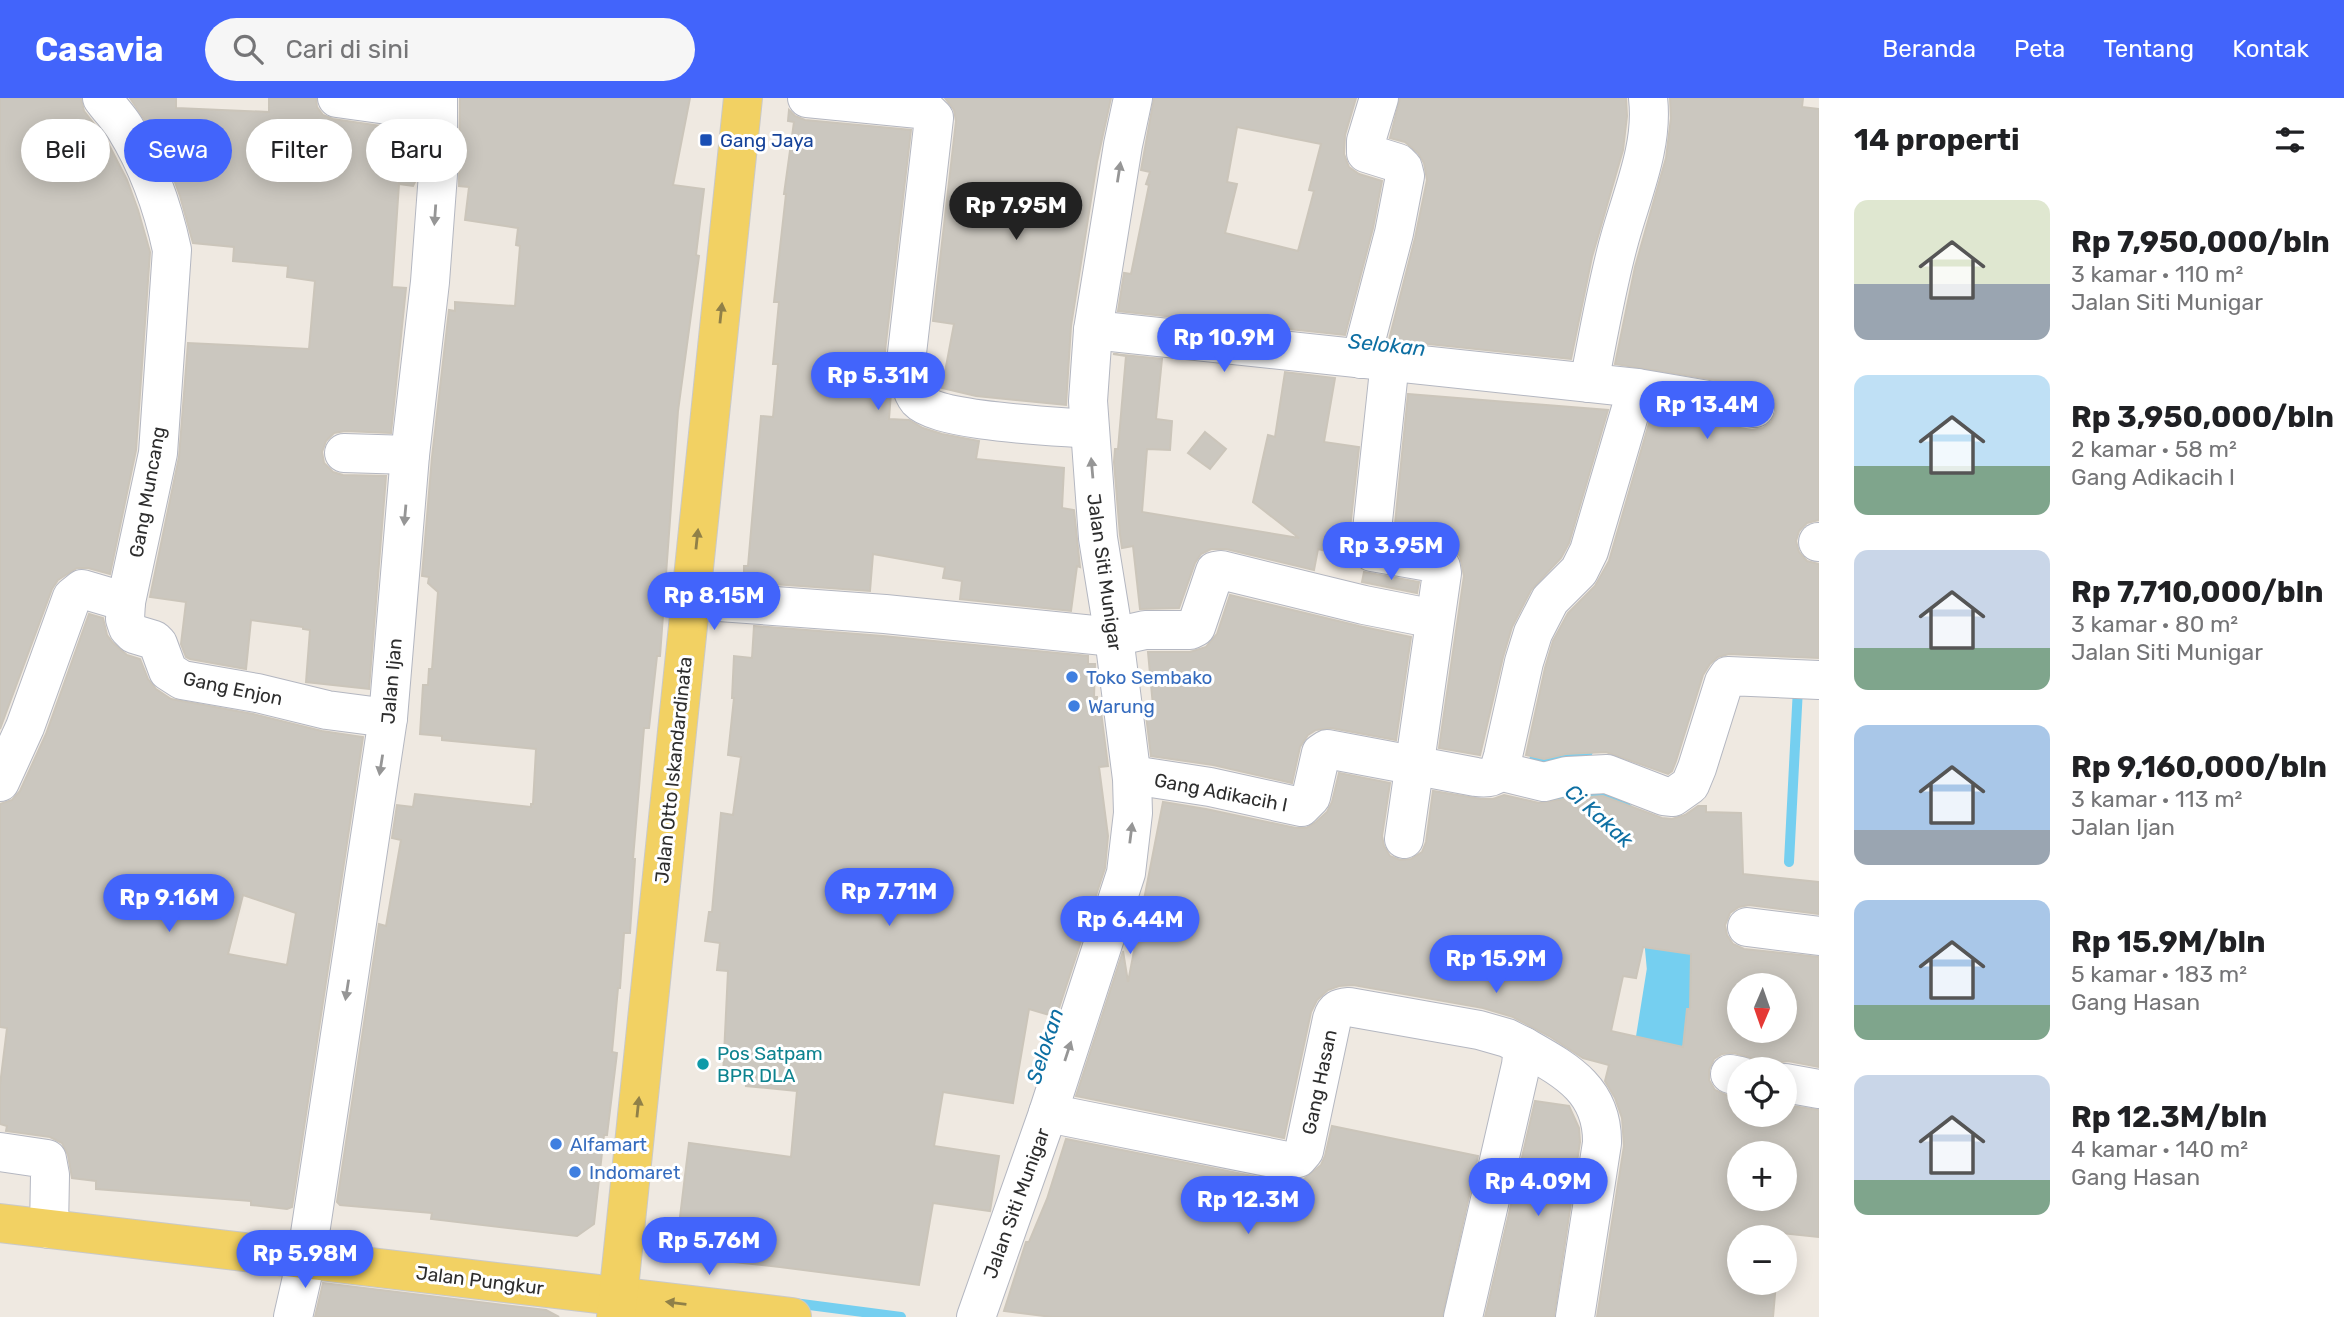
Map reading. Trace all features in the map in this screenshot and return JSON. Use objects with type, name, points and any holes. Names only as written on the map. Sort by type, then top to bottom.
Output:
[{"type":"main road","name":"Jalan Otto Iskandardinata","points":[[617,1307],[743,98]]},
{"type":"main road","name":"Jalan Pungkur","points":[[0,1223],[306,1260],[617,1307],[792,1317]]},
{"type":"street","name":"Gang Muncang","points":[[102,98],[125,128],[152,183],[166,222],[172,250],[158,453],[126,602]]},
{"type":"street","points":[[337,98],[438,105]]},
{"type":"street","points":[[807,98],[919,109],[927,111],[934,118],[907,353],[910,382],[919,400],[940,412],[1089,429]]},
{"type":"street","name":"Jalan Siti Munigar","points":[[976,1317],[1047,1116],[1126,873],[1133,813],[1132,780],[1098,538],[1088,401],[1093,330],[1133,98]]},
{"type":"street","points":[[1379,98],[1366,141],[1366,153],[1398,163],[1405,176],[1394,233],[1380,363],[1370,549],[1381,555],[1435,563],[1441,567],[1404,839]]},
{"type":"street","points":[[1589,383],[1617,246],[1648,136],[1648,98]]},
{"type":"street","name":"Jalan Ijan","points":[[293,1317],[306,1260],[388,718],[410,455],[434,228],[438,174],[438,105]]},
{"type":"street","points":[[1093,330],[1380,363],[1637,388],[1755,408]]},
{"type":"street","points":[[1494,774],[1533,633],[1550,600],[1579,571],[1589,551],[1637,388]]},
{"type":"street","points":[[344,453],[410,455]]},
{"type":"street","points":[[691,600],[886,614],[1114,637],[1146,630],[1191,630],[1196,627],[1215,571],[1221,570],[1364,605],[1435,619]]},
{"type":"street","points":[[0,782],[25,727],[72,597],[82,589],[126,602]]},
{"type":"street","name":"Gang Enjon","points":[[126,602],[125,619],[128,628],[134,634],[154,640],[168,671],[182,680],[257,692],[327,710],[388,718]]},
{"type":"street","name":"Gang Adikacih I","points":[[1132,780],[1210,786],[1301,807],[1311,797],[1321,753],[1326,749],[1413,765],[1544,782],[1607,774],[1673,797],[1690,785],[1728,676],[1819,680]]},
{"type":"street","points":[[1747,927],[1819,936]]},
{"type":"street","name":"Gang Hasan","points":[[1047,1116],[1287,1161],[1298,1158],[1304,1151],[1332,1019],[1339,1008],[1349,1007],[1479,1030],[1507,1038],[1522,1056]]},
{"type":"street","points":[[1463,1317],[1522,1056],[1557,1066],[1587,1090],[1602,1124],[1602,1143],[1575,1317]]},
{"type":"street","points":[[1797,1085],[1819,1089]]},
{"type":"street","points":[[0,1152],[47,1159],[50,1175],[49,1229]]},
{"type":"building","points":[[0,98],[81,98],[84,111],[90,119],[21,119],[21,182],[110,182],[110,147],[124,174],[124,182],[128,182],[150,252],[136,450],[110,574],[77,568],[58,580],[52,589],[0,729]]},
{"type":"building","points":[[130,98],[176,98],[176,108],[269,112],[269,98],[316,98],[317,107],[323,115],[333,119],[246,119],[246,182],[352,182],[352,122],[366,124],[366,182],[415,182],[413,186],[399,184],[392,287],[406,288],[391,433],[334,433],[326,441],[322,452],[324,463],[333,472],[343,475],[386,476],[369,689],[306,682],[310,630],[303,627],[251,620],[246,669],[190,659],[186,657],[181,644],[186,602],[150,597],[179,457],[188,343],[309,349],[315,281],[287,277],[288,266],[233,261],[234,247],[193,243],[175,182],[232,182],[232,119],[144,119]]},
{"type":"building","points":[[460,98],[690,98],[673,185],[704,189],[696,255],[699,256],[678,411],[660,656],[657,656],[649,728],[644,728],[630,933],[624,933],[612,1052],[617,1053],[594,1224],[577,1236],[431,1219],[432,1213],[340,1205],[337,1202],[379,924],[386,926],[401,840],[392,838],[397,805],[413,807],[415,794],[531,807],[533,804],[536,749],[442,740],[442,736],[420,734],[423,685],[428,685],[429,669],[432,669],[438,592],[428,583],[429,577],[422,576],[449,310],[455,311],[455,302],[515,306],[520,246],[516,245],[518,228],[465,220],[469,187],[459,186],[459,182],[467,182],[467,119],[460,119]]},
{"type":"building","points":[[945,98],[1111,98],[1097,162],[1071,326],[1066,405],[976,396],[942,388],[954,324],[933,321],[956,121],[954,110]]},
{"type":"building","points":[[1154,98],[1356,98],[1345,135],[1344,154],[1349,167],[1359,174],[1382,181],[1373,228],[1345,335],[1118,311],[1124,273],[1131,274],[1149,185],[1146,184],[1150,172],[1141,170]],"holes":[[[1237,127],[1321,144],[1309,190],[1314,191],[1298,251],[1225,233],[1237,184],[1227,182]]]},
{"type":"building","points":[[1400,98],[1626,98],[1623,150],[1592,257],[1571,359],[1389,340],[1427,180],[1424,163],[1418,153],[1405,142],[1390,138]]},
{"type":"building","points":[[1670,98],[1803,98],[1802,107],[1819,109],[1819,520],[1807,523],[1799,531],[1796,541],[1799,552],[1807,561],[1819,564],[1819,658],[1729,654],[1718,657],[1703,675],[1676,761],[1668,774],[1606,752],[1566,754],[1544,759],[1526,755],[1553,641],[1568,613],[1595,586],[1609,561],[1652,413],[1752,430],[1763,428],[1771,422],[1776,412],[1775,400],[1768,391],[1759,387],[1615,364],[1635,267],[1666,158],[1671,118]]},
{"type":"building","points":[[789,110],[805,120],[911,130],[885,351],[891,393],[889,419],[909,420],[942,434],[979,441],[976,459],[1064,468],[1062,508],[1074,510],[1080,567],[1077,566],[1071,611],[960,599],[962,581],[943,578],[945,567],[873,554],[870,591],[744,582],[744,566],[748,566],[761,416],[773,417],[778,364],[773,364],[779,302],[774,302],[794,122],[788,121]]},
{"type":"building","points":[[1113,354],[1162,359],[1156,419],[1172,421],[1170,450],[1147,449],[1142,512],[1299,538],[1253,502],[1268,435],[1275,437],[1285,372],[1335,378],[1324,442],[1359,447],[1348,547],[1351,557],[1318,549],[1314,570],[1226,549],[1211,549],[1201,554],[1195,563],[1179,608],[1140,609],[1133,546],[1122,548],[1114,462],[1115,449],[1118,449],[1126,356]]},
{"type":"building","points":[[1408,394],[1608,410],[1569,543],[1561,558],[1531,590],[1512,627],[1480,755],[1439,748],[1464,576],[1460,556],[1439,542],[1394,534]]},
{"type":"building","points":[[1205,432],[1226,449],[1210,469],[1188,453]]},
{"type":"building","points":[[1364,572],[1419,582],[1417,593],[1362,582]]},
{"type":"building","points":[[1230,595],[1411,637],[1396,740],[1331,728],[1316,730],[1308,735],[1300,747],[1292,783],[1213,765],[1151,756],[1146,715],[1154,717],[1148,652],[1190,652],[1206,647],[1217,634]]},
{"type":"building","points":[[89,614],[103,618],[107,635],[113,643],[127,655],[140,659],[148,679],[156,689],[171,699],[363,737],[292,1207],[287,1209],[251,1205],[251,1201],[96,1189],[96,1181],[72,1178],[68,1155],[62,1143],[50,1137],[6,1131],[7,1126],[0,1124],[0,1085],[7,1028],[0,1027],[0,804],[12,800],[20,791],[46,734]],"holes":[[[243,895],[296,913],[287,965],[228,954]]]},
{"type":"building","points":[[754,626],[1088,656],[1088,664],[1095,664],[1094,697],[1097,697],[1097,703],[1100,704],[1108,766],[1099,767],[1108,836],[1105,868],[1056,1017],[1029,1009],[1013,1103],[943,1092],[934,1146],[999,1156],[990,1211],[933,1203],[919,1285],[687,1257],[657,1223],[679,1225],[689,1143],[791,1157],[797,1091],[746,1086],[746,1079],[723,1076],[728,971],[717,970],[720,943],[705,941],[709,912],[712,912],[721,813],[733,815],[741,757],[728,755],[734,698],[734,656],[752,658]]},
{"type":"building","points":[[1339,773],[1390,783],[1382,836],[1390,856],[1400,860],[1411,859],[1422,852],[1426,842],[1433,791],[1481,799],[1504,795],[1539,803],[1603,796],[1662,818],[1672,819],[1685,815],[1698,806],[1706,806],[1706,812],[1741,813],[1743,874],[1819,882],[1819,914],[1749,905],[1730,913],[1725,925],[1733,944],[1744,949],[1819,957],[1819,1067],[1797,1063],[1797,1057],[1747,1057],[1734,1053],[1722,1054],[1714,1059],[1709,1070],[1709,1080],[1715,1090],[1727,1095],[1727,1127],[1797,1127],[1797,1107],[1819,1110],[1819,1237],[1797,1235],[1797,1225],[1727,1225],[1727,1295],[1775,1295],[1773,1317],[1597,1317],[1624,1146],[1622,1118],[1605,1081],[1609,1065],[1583,1058],[1513,1017],[1483,1008],[1353,985],[1328,990],[1317,1000],[1311,1012],[1284,1138],[1076,1096],[1123,951],[1128,982],[1163,802],[1296,828],[1306,828],[1327,812]],"holes":[[[1643,947],[1691,954],[1690,1009],[1687,1009],[1683,1047],[1611,1031],[1623,976],[1636,978]]]},
{"type":"building","points":[[1535,1101],[1569,1106],[1579,1128],[1580,1142],[1554,1317],[1485,1317]]},
{"type":"building","points":[[1332,1126],[1478,1156],[1442,1317],[1052,1317],[1004,1311],[1026,1242],[1029,1242],[1047,1199],[1066,1139],[1292,1182],[1304,1179],[1321,1165]]},
{"type":"building","points":[[323,1283],[546,1310],[559,1317],[315,1317]]},
{"type":"waterway","name":"Ci Kakak","points":[[1594,685],[1557,763],[1556,772],[1561,782],[1637,850],[1654,872],[1669,904],[1675,970],[1662,1051],[1682,1117]]},
{"type":"waterway","points":[[1789,862],[1798,688]]},
{"type":"waterway","points":[[794,1303],[901,1317]]},
{"type":"place","name":"Gang Jaya","points":[[706,140]]},
{"type":"place","name":"Toko Sembako","points":[[1072,677]]},
{"type":"place","name":"Warung","points":[[1074,706]]},
{"type":"place","name":"Pos Satpam BPR DLA","points":[[703,1064]]},
{"type":"place","name":"Alfamart","points":[[556,1144]]},
{"type":"place","name":"Indomaret","points":[[575,1172]]},
{"type":"water label","name":"Selokan","points":[[1387,345]]},
{"type":"water label","name":"Selokan","points":[[1045,1046]]}]
